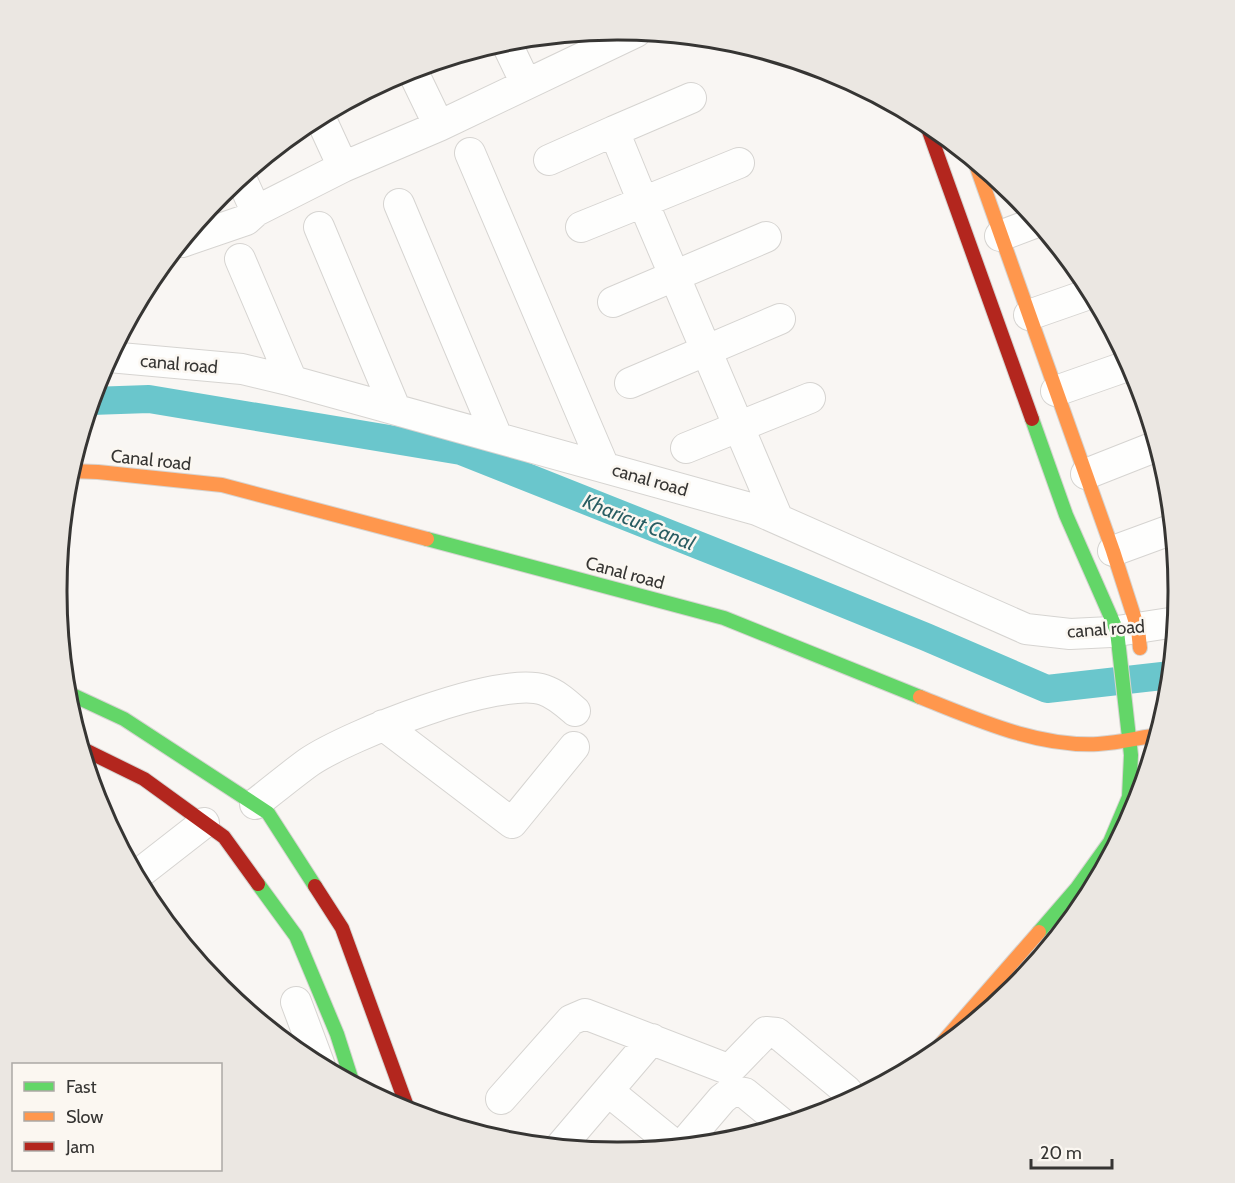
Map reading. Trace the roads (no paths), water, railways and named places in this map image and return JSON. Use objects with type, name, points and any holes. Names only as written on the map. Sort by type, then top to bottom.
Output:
[{"type":"street","points":[[195,237],[246,220],[256,211],[343,168],[439,126],[526,84],[595,41]]},
{"type":"street","points":[[510,51],[526,84]]},
{"type":"street","points":[[416,79],[439,126]]},
{"type":"street","points":[[549,160],[691,98]]},
{"type":"street","points":[[324,125],[343,168]]},
{"type":"street","points":[[614,131],[778,519]]},
{"type":"street","points":[[932,138],[1066,514],[1128,631],[1142,665]]},
{"type":"street","points":[[470,153],[604,467]]},
{"type":"street","points":[[581,227],[739,163]]},
{"type":"street","points":[[980,176],[1113,551],[1128,631],[1128,738],[1131,755],[1129,796]]},
{"type":"street","points":[[245,186],[256,211]]},
{"type":"street","points":[[399,204],[497,437]]},
{"type":"street","points":[[1000,236],[1029,225]]},
{"type":"street","points":[[319,227],[395,408]]},
{"type":"street","points":[[612,302],[766,237]]},
{"type":"street","points":[[240,259],[292,381]]},
{"type":"street","points":[[1029,315],[1083,296]]},
{"type":"street","points":[[630,383],[780,319]]},
{"type":"street","name":"canal road","points":[[119,358],[242,369],[395,408],[757,510],[1026,629],[1070,634],[1128,631],[1167,624]]},
{"type":"street","points":[[1056,391],[1121,368]]},
{"type":"street","points":[[686,448],[810,398]]},
{"type":"street","points":[[1086,474],[1150,450]]},
{"type":"street","name":"Canal road","points":[[80,471],[222,486],[724,618],[991,724],[1047,740],[1098,744],[1150,732]]},
{"type":"street","points":[[1113,551],[1165,532]]},
{"type":"street","points":[[255,804],[310,761],[383,725],[464,698],[501,690],[526,688],[544,690],[562,700],[575,711]]},
{"type":"street","points":[[77,697],[124,719],[268,813],[342,928],[405,1100]]},
{"type":"street","points":[[383,725],[512,823],[574,747]]},
{"type":"street","points":[[91,753],[144,778],[224,837],[296,936],[337,1034],[347,1072]]},
{"type":"street","points":[[142,871],[204,823]]},
{"type":"street","points":[[957,1026],[1077,888],[1103,851]]},
{"type":"street","points":[[297,1002],[310,1050]]},
{"type":"street","points":[[501,1099],[571,1020],[585,1014],[724,1068],[733,1066],[766,1032],[777,1033],[847,1092]]},
{"type":"street","points":[[566,1140],[652,1039]]},
{"type":"street","points":[[608,1091],[670,1140]]},
{"type":"street","points":[[687,1138],[732,1091],[745,1093],[776,1119]]},
{"type":"waterway","name":"Kharicut Canal","points":[[101,401],[149,399],[461,451],[786,580],[1047,689],[1162,676]]}]
